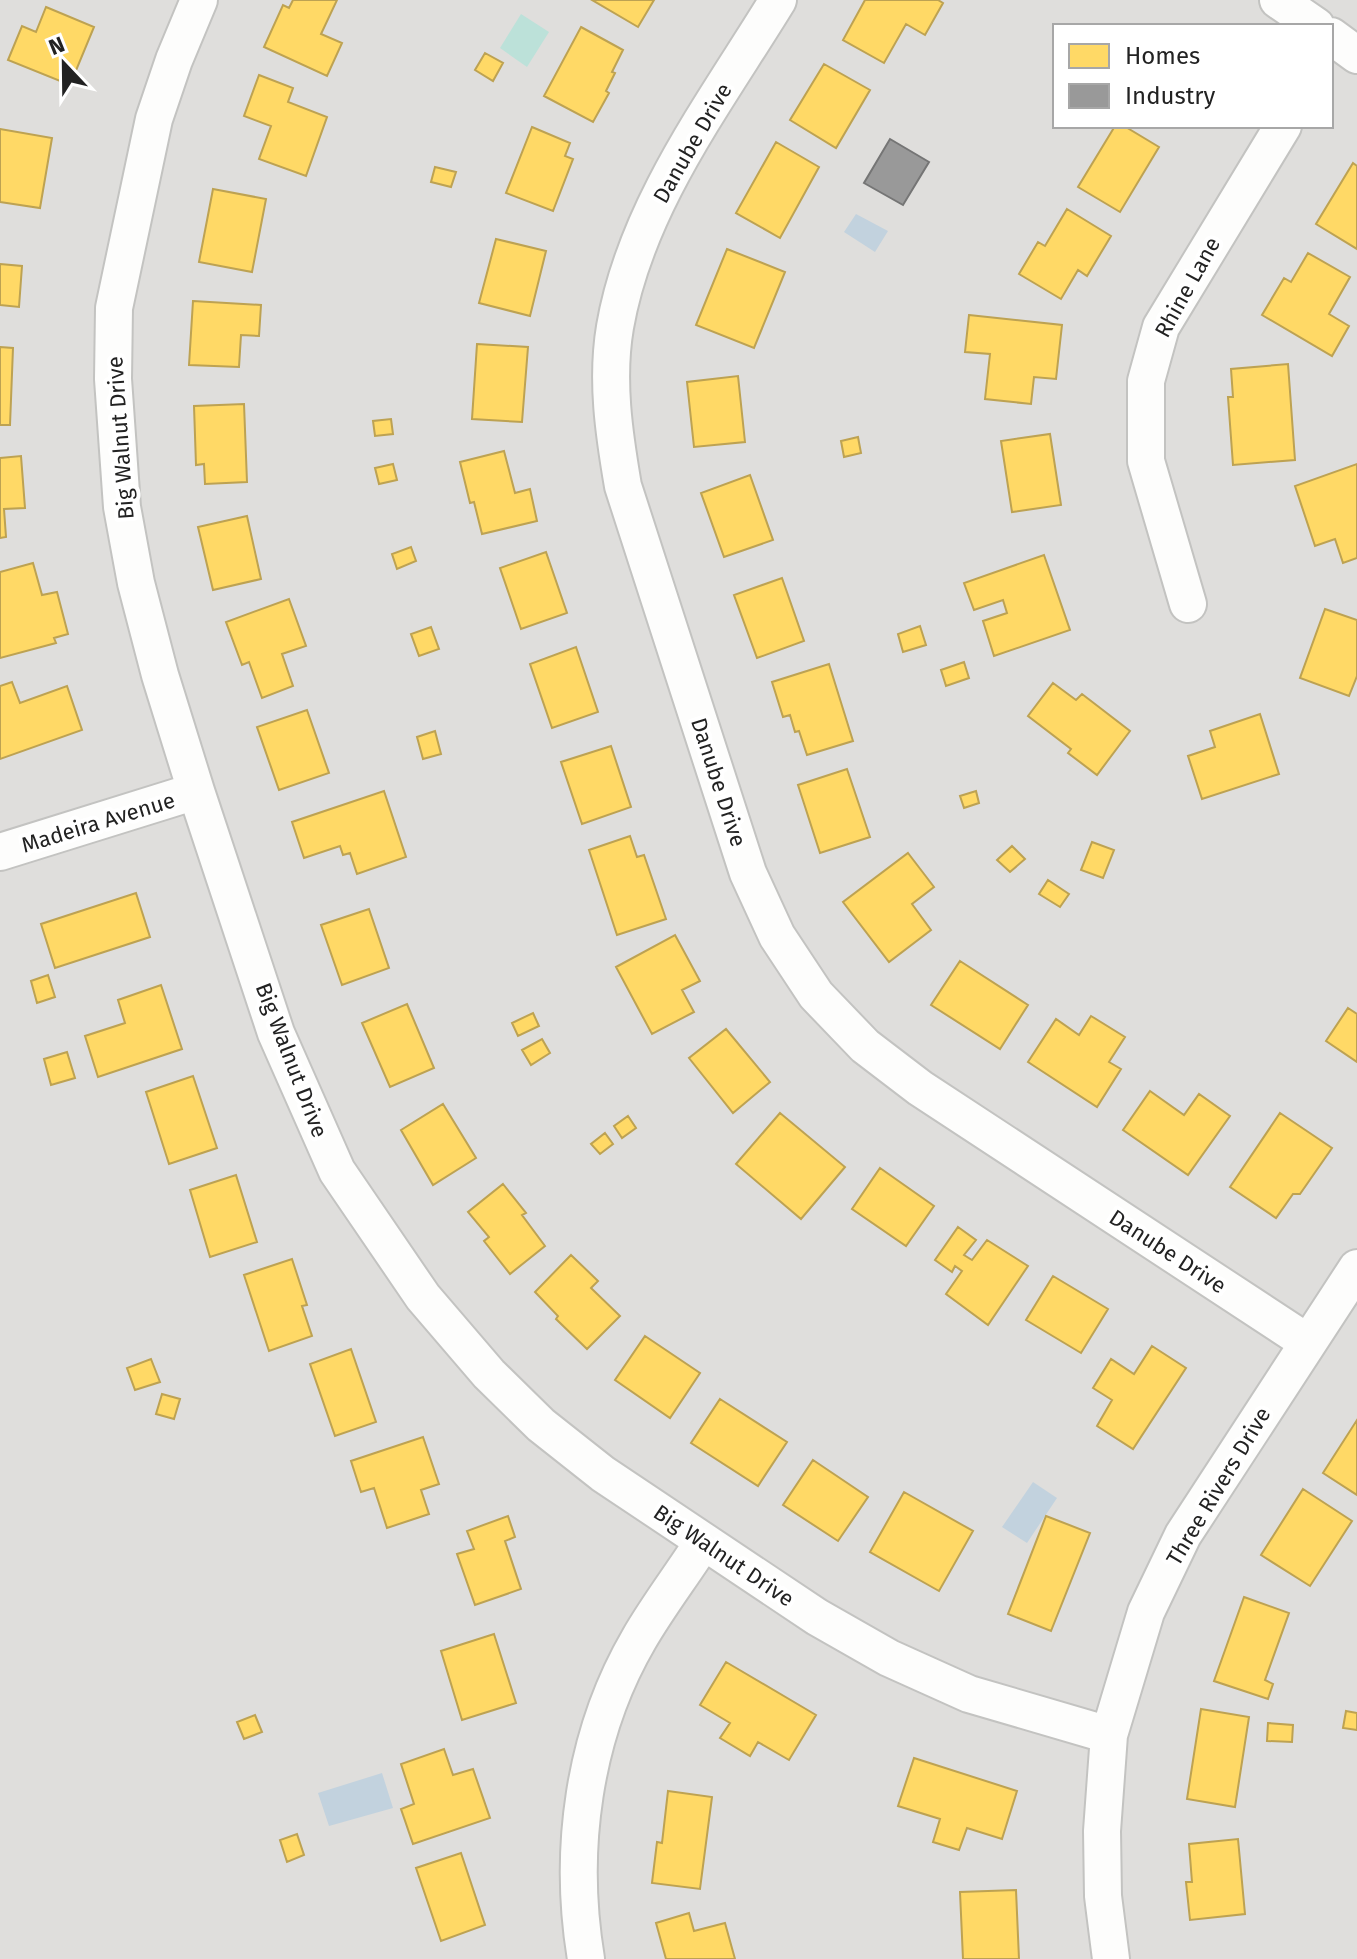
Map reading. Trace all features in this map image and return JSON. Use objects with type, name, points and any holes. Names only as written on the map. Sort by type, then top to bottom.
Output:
[{"type":"street","name":"Big Walnut Drive","points":[[199,0],[154,119],[114,308],[113,379],[122,507],[136,583],[160,675],[196,791],[276,1033],[337,1171],[423,1297],[489,1374],[541,1425],[603,1474],[817,1617],[889,1658],[969,1694],[1109,1735]]},
{"type":"street","name":"Danube Drive","points":[[778,0],[667,180],[644,230],[615,329],[611,386],[614,436],[623,486],[748,873],[777,936],[816,995],[865,1046],[920,1088],[1307,1342]]},
{"type":"street","points":[[1278,0],[1311,24]]},
{"type":"street","name":"Rhine Lane","points":[[1188,604],[1146,461],[1146,381],[1161,327],[1282,128]]},
{"type":"street","name":"Madeira Avenue","points":[[0,852],[196,791]]},
{"type":"street","name":"Three Rivers Drive","points":[[1111,1959],[1103,1896],[1102,1831],[1109,1735],[1146,1612],[1183,1535],[1357,1268]]},
{"type":"street","points":[[586,1959],[579,1915],[578,1869],[584,1802],[598,1731],[638,1641],[703,1542]]},
{"type":"shaded area","points":[[0,0],[1357,0],[1357,1959],[0,1959]]},
{"type":"shaded area","points":[[521,14],[549,32],[527,67],[500,48]]},
{"type":"shaded area","points":[[856,214],[888,231],[875,252],[844,232]]},
{"type":"shaded area","points":[[1033,1482],[1057,1498],[1027,1543],[1002,1527]]},
{"type":"shaded area","points":[[382,1773],[393,1808],[329,1826],[318,1793]]},
{"type":"building: Homes","points":[[293,0],[337,0],[321,34],[342,43],[327,76],[264,47],[283,5],[289,8]]},
{"type":"building: Homes","points":[[592,0],[654,0],[638,27]]},
{"type":"building: Homes","points":[[865,0],[938,0],[943,3],[925,35],[906,24],[884,63],[843,40]]},
{"type":"building: Homes","points":[[46,7],[94,27],[70,85],[8,60],[22,26],[36,32]]},
{"type":"building: Homes","points":[[581,27],[623,50],[612,72],[615,73],[606,91],[609,93],[593,122],[544,96]]},
{"type":"building: Homes","points":[[485,53],[503,63],[493,81],[475,70]]},
{"type":"building: Homes","points":[[824,64],[870,90],[836,148],[790,120]]},
{"type":"building: Homes","points":[[259,75],[293,88],[288,102],[327,117],[306,176],[259,159],[271,126],[244,116]]},
{"type":"building: Homes","points":[[532,127],[570,143],[565,156],[573,159],[553,211],[506,193]]},
{"type":"building: Homes","points":[[1114,128],[1127,128],[1159,147],[1120,212],[1078,187]]},
{"type":"building: Homes","points":[[0,129],[52,138],[40,208],[0,202]]},
{"type":"building: Homes","points":[[776,142],[819,167],[780,238],[736,213]]},
{"type":"building: Homes","points":[[1353,163],[1357,166],[1357,249],[1316,224]]},
{"type":"building: Homes","points":[[435,167],[456,172],[451,187],[431,182]]},
{"type":"building: Homes","points":[[213,189],[266,199],[252,272],[199,262]]},
{"type":"building: Homes","points":[[1067,209],[1111,236],[1087,276],[1078,270],[1061,299],[1019,274],[1038,242],[1045,246]]},
{"type":"building: Homes","points":[[496,239],[546,251],[530,316],[479,303]]},
{"type":"building: Homes","points":[[727,249],[785,272],[754,348],[696,325]]},
{"type":"building: Homes","points":[[1308,253],[1350,277],[1329,314],[1349,326],[1332,356],[1262,315],[1284,278],[1291,282]]},
{"type":"building: Homes","points":[[0,264],[22,266],[19,307],[0,305]]},
{"type":"building: Homes","points":[[193,301],[261,305],[259,336],[241,335],[239,367],[189,365]]},
{"type":"building: Homes","points":[[969,315],[1062,325],[1056,379],[1034,377],[1031,404],[985,399],[990,354],[965,352]]},
{"type":"building: Homes","points":[[477,344],[528,347],[522,422],[472,419]]},
{"type":"building: Homes","points":[[0,347],[13,348],[10,425],[0,425]]},
{"type":"building: Homes","points":[[1288,364],[1295,460],[1233,465],[1228,397],[1233,397],[1231,369]]},
{"type":"building: Homes","points":[[738,376],[745,442],[694,447],[687,382]]},
{"type":"building: Homes","points":[[244,404],[247,482],[205,484],[204,464],[196,465],[194,406]]},
{"type":"building: Homes","points":[[391,419],[393,434],[375,436],[373,421]]},
{"type":"building: Homes","points":[[1050,434],[1061,505],[1012,512],[1001,441]]},
{"type":"building: Homes","points":[[858,437],[861,453],[844,457],[841,441]]},
{"type":"building: Homes","points":[[504,451],[515,493],[530,489],[537,521],[482,534],[474,502],[470,503],[460,462]]},
{"type":"building: Homes","points":[[21,456],[25,508],[4,509],[6,537],[0,538],[0,458]]},
{"type":"building: Homes","points":[[393,464],[397,480],[379,484],[375,468]]},
{"type":"building: Homes","points":[[1357,464],[1357,558],[1343,563],[1335,539],[1315,546],[1295,486]]},
{"type":"building: Homes","points":[[750,475],[773,540],[724,557],[701,493]]},
{"type":"building: Homes","points":[[247,516],[261,579],[213,590],[198,527]]},
{"type":"building: Homes","points":[[411,547],[416,561],[397,569],[392,554]]},
{"type":"building: Homes","points":[[546,552],[567,613],[521,629],[500,568]]},
{"type":"building: Homes","points":[[1044,555],[1070,630],[994,656],[983,621],[1007,613],[1003,600],[974,610],[964,583]]},
{"type":"building: Homes","points":[[33,563],[42,595],[57,592],[68,634],[54,638],[56,643],[0,658],[0,572]]},
{"type":"building: Homes","points":[[782,578],[804,641],[757,658],[734,595]]},
{"type":"building: Homes","points":[[289,599],[306,646],[282,654],[293,686],[262,698],[249,662],[242,665],[226,622]]},
{"type":"building: Homes","points":[[1325,609],[1357,620],[1357,676],[1349,696],[1300,678]]},
{"type":"building: Homes","points":[[920,626],[926,645],[903,652],[898,634]]},
{"type":"building: Homes","points":[[431,627],[439,649],[419,656],[411,634]]},
{"type":"building: Homes","points":[[576,647],[598,712],[552,728],[530,664]]},
{"type":"building: Homes","points":[[964,662],[969,678],[946,686],[941,670]]},
{"type":"building: Homes","points":[[829,664],[853,741],[807,755],[790,715],[783,717],[772,682]]},
{"type":"building: Homes","points":[[12,682],[20,703],[67,686],[82,730],[0,759],[0,686]]},
{"type":"building: Homes","points":[[1053,683],[1076,700],[1082,694],[1130,731],[1097,775],[1068,753],[1071,749],[1028,716]]},
{"type":"building: Homes","points":[[307,710],[329,773],[279,790],[257,727]]},
{"type":"building: Homes","points":[[1260,714],[1279,774],[1202,799],[1188,756],[1215,747],[1210,731]]},
{"type":"building: Homes","points":[[435,731],[441,754],[423,759],[417,737]]},
{"type":"building: Homes","points":[[611,746],[631,807],[582,824],[561,762]]},
{"type":"building: Homes","points":[[847,769],[870,837],[820,853],[798,785]]},
{"type":"building: Homes","points":[[384,791],[406,857],[357,874],[350,853],[343,855],[340,846],[304,858],[292,822]]},
{"type":"building: Homes","points":[[976,791],[979,803],[964,808],[960,796]]},
{"type":"building: Homes","points":[[630,836],[637,857],[644,855],[666,919],[617,935],[589,850]]},
{"type":"building: Homes","points":[[1092,842],[1114,850],[1103,878],[1081,870]]},
{"type":"building: Homes","points":[[1012,846],[1025,859],[1010,872],[997,860]]},
{"type":"building: Homes","points":[[908,853],[934,887],[912,904],[931,930],[889,962],[843,902]]},
{"type":"building: Homes","points":[[1048,880],[1069,894],[1060,907],[1039,894]]},
{"type":"building: Homes","points":[[136,893],[150,937],[55,968],[41,924]]},
{"type":"building: Homes","points":[[369,909],[389,968],[342,985],[321,925]]},
{"type":"building: Homes","points":[[675,935],[700,981],[682,990],[694,1012],[652,1034],[616,967]]},
{"type":"building: Homes","points":[[960,961],[1028,1005],[1000,1049],[931,1005]]},
{"type":"building: Homes","points":[[48,975],[55,997],[37,1003],[31,981]]},
{"type":"building: Homes","points":[[161,985],[182,1049],[98,1077],[85,1036],[125,1023],[118,1000]]},
{"type":"building: Homes","points":[[407,1004],[434,1068],[390,1087],[362,1023]]},
{"type":"building: Homes","points":[[1348,1008],[1357,1014],[1357,1062],[1326,1041]]},
{"type":"building: Homes","points":[[533,1013],[539,1026],[518,1036],[512,1023]]},
{"type":"building: Homes","points":[[1091,1016],[1125,1037],[1109,1062],[1121,1069],[1097,1107],[1028,1062],[1056,1019],[1079,1035]]},
{"type":"building: Homes","points":[[726,1029],[770,1082],[733,1113],[689,1058]]},
{"type":"building: Homes","points":[[542,1039],[550,1053],[531,1065],[522,1050]]},
{"type":"building: Homes","points":[[67,1052],[75,1078],[51,1085],[44,1059]]},
{"type":"building: Homes","points":[[193,1076],[217,1148],[169,1164],[146,1092]]},
{"type":"building: Homes","points":[[1150,1091],[1184,1115],[1199,1094],[1230,1116],[1188,1175],[1123,1130]]},
{"type":"building: Homes","points":[[443,1104],[476,1158],[433,1185],[401,1130]]},
{"type":"building: Homes","points":[[780,1113],[845,1167],[801,1219],[736,1164]]},
{"type":"building: Homes","points":[[1280,1113],[1332,1148],[1300,1194],[1293,1194],[1276,1218],[1230,1187]]},
{"type":"building: Homes","points":[[628,1116],[636,1128],[622,1138],[614,1126]]},
{"type":"building: Homes","points":[[605,1133],[613,1144],[600,1154],[591,1144]]},
{"type":"building: Homes","points":[[880,1168],[934,1206],[906,1246],[852,1209]]},
{"type":"building: Homes","points":[[236,1175],[257,1242],[210,1257],[190,1190]]},
{"type":"building: Homes","points":[[503,1184],[526,1213],[522,1215],[545,1246],[510,1274],[484,1241],[489,1237],[468,1212]]},
{"type":"building: Homes","points":[[958,1227],[976,1240],[964,1255],[972,1260],[987,1240],[1028,1266],[988,1325],[946,1294],[962,1271],[955,1266],[952,1272],[935,1260]]},
{"type":"building: Homes","points":[[571,1255],[598,1281],[591,1288],[620,1316],[587,1349],[556,1319],[558,1316],[535,1292]]},
{"type":"building: Homes","points":[[292,1259],[307,1305],[302,1306],[312,1336],[269,1351],[244,1275]]},
{"type":"building: Homes","points":[[1053,1276],[1108,1309],[1081,1353],[1026,1320]]},
{"type":"building: Homes","points":[[645,1336],[700,1373],[670,1418],[615,1380]]},
{"type":"building: Homes","points":[[1152,1346],[1186,1368],[1133,1449],[1097,1426],[1112,1400],[1093,1388],[1111,1359],[1134,1374]]},
{"type":"building: Homes","points":[[351,1349],[376,1422],[335,1436],[310,1364]]},
{"type":"building: Homes","points":[[151,1359],[160,1382],[135,1390],[127,1368]]},
{"type":"building: Homes","points":[[162,1394],[180,1399],[174,1419],[156,1414]]},
{"type":"building: Homes","points":[[720,1399],[787,1442],[758,1486],[691,1443]]},
{"type":"building: Homes","points":[[1357,1420],[1357,1495],[1323,1473]]},
{"type":"building: Homes","points":[[423,1437],[439,1484],[421,1490],[429,1514],[387,1528],[374,1488],[361,1492],[351,1461]]},
{"type":"building: Homes","points":[[813,1460],[868,1497],[838,1541],[783,1505]]},
{"type":"building: Homes","points":[[1303,1489],[1352,1521],[1310,1586],[1261,1555]]},
{"type":"building: Homes","points":[[904,1492],[973,1531],[939,1591],[870,1552]]},
{"type":"building: Homes","points":[[508,1516],[515,1537],[505,1541],[521,1589],[475,1605],[457,1554],[474,1549],[467,1531]]},
{"type":"building: Homes","points":[[1046,1516],[1090,1533],[1051,1631],[1008,1614]]},
{"type":"building: Homes","points":[[1244,1597],[1289,1613],[1265,1680],[1273,1684],[1268,1699],[1214,1681]]},
{"type":"building: Homes","points":[[494,1634],[516,1703],[462,1720],[441,1651]]},
{"type":"building: Homes","points":[[726,1662],[816,1715],[789,1760],[758,1742],[750,1756],[720,1738],[730,1723],[700,1705]]},
{"type":"building: Homes","points":[[1201,1709],[1249,1717],[1235,1807],[1187,1799]]},
{"type":"building: Homes","points":[[1346,1711],[1357,1713],[1357,1730],[1343,1728]]},
{"type":"building: Homes","points":[[255,1715],[262,1732],[244,1739],[237,1722]]},
{"type":"building: Homes","points":[[1268,1723],[1293,1725],[1292,1742],[1267,1741]]},
{"type":"building: Homes","points":[[444,1749],[453,1775],[473,1769],[490,1818],[413,1844],[401,1809],[414,1804],[401,1764]]},
{"type":"building: Homes","points":[[914,1758],[1017,1791],[1002,1839],[967,1828],[959,1850],[933,1842],[940,1819],[898,1806]]},
{"type":"building: Homes","points":[[668,1791],[712,1797],[700,1889],[652,1883],[657,1842],[662,1843]]},
{"type":"building: Homes","points":[[297,1834],[304,1855],[287,1862],[280,1840]]},
{"type":"building: Homes","points":[[1238,1839],[1245,1914],[1190,1920],[1186,1882],[1192,1882],[1189,1844]]},
{"type":"building: Homes","points":[[461,1853],[485,1925],[441,1941],[416,1868]]},
{"type":"building: Homes","points":[[1016,1890],[1019,1959],[963,1959],[960,1892]]},
{"type":"building: Homes","points":[[689,1913],[694,1931],[725,1923],[735,1959],[666,1959],[656,1923]]},
{"type":"building: Industry","points":[[890,139],[929,162],[903,205],[864,183]]}]
